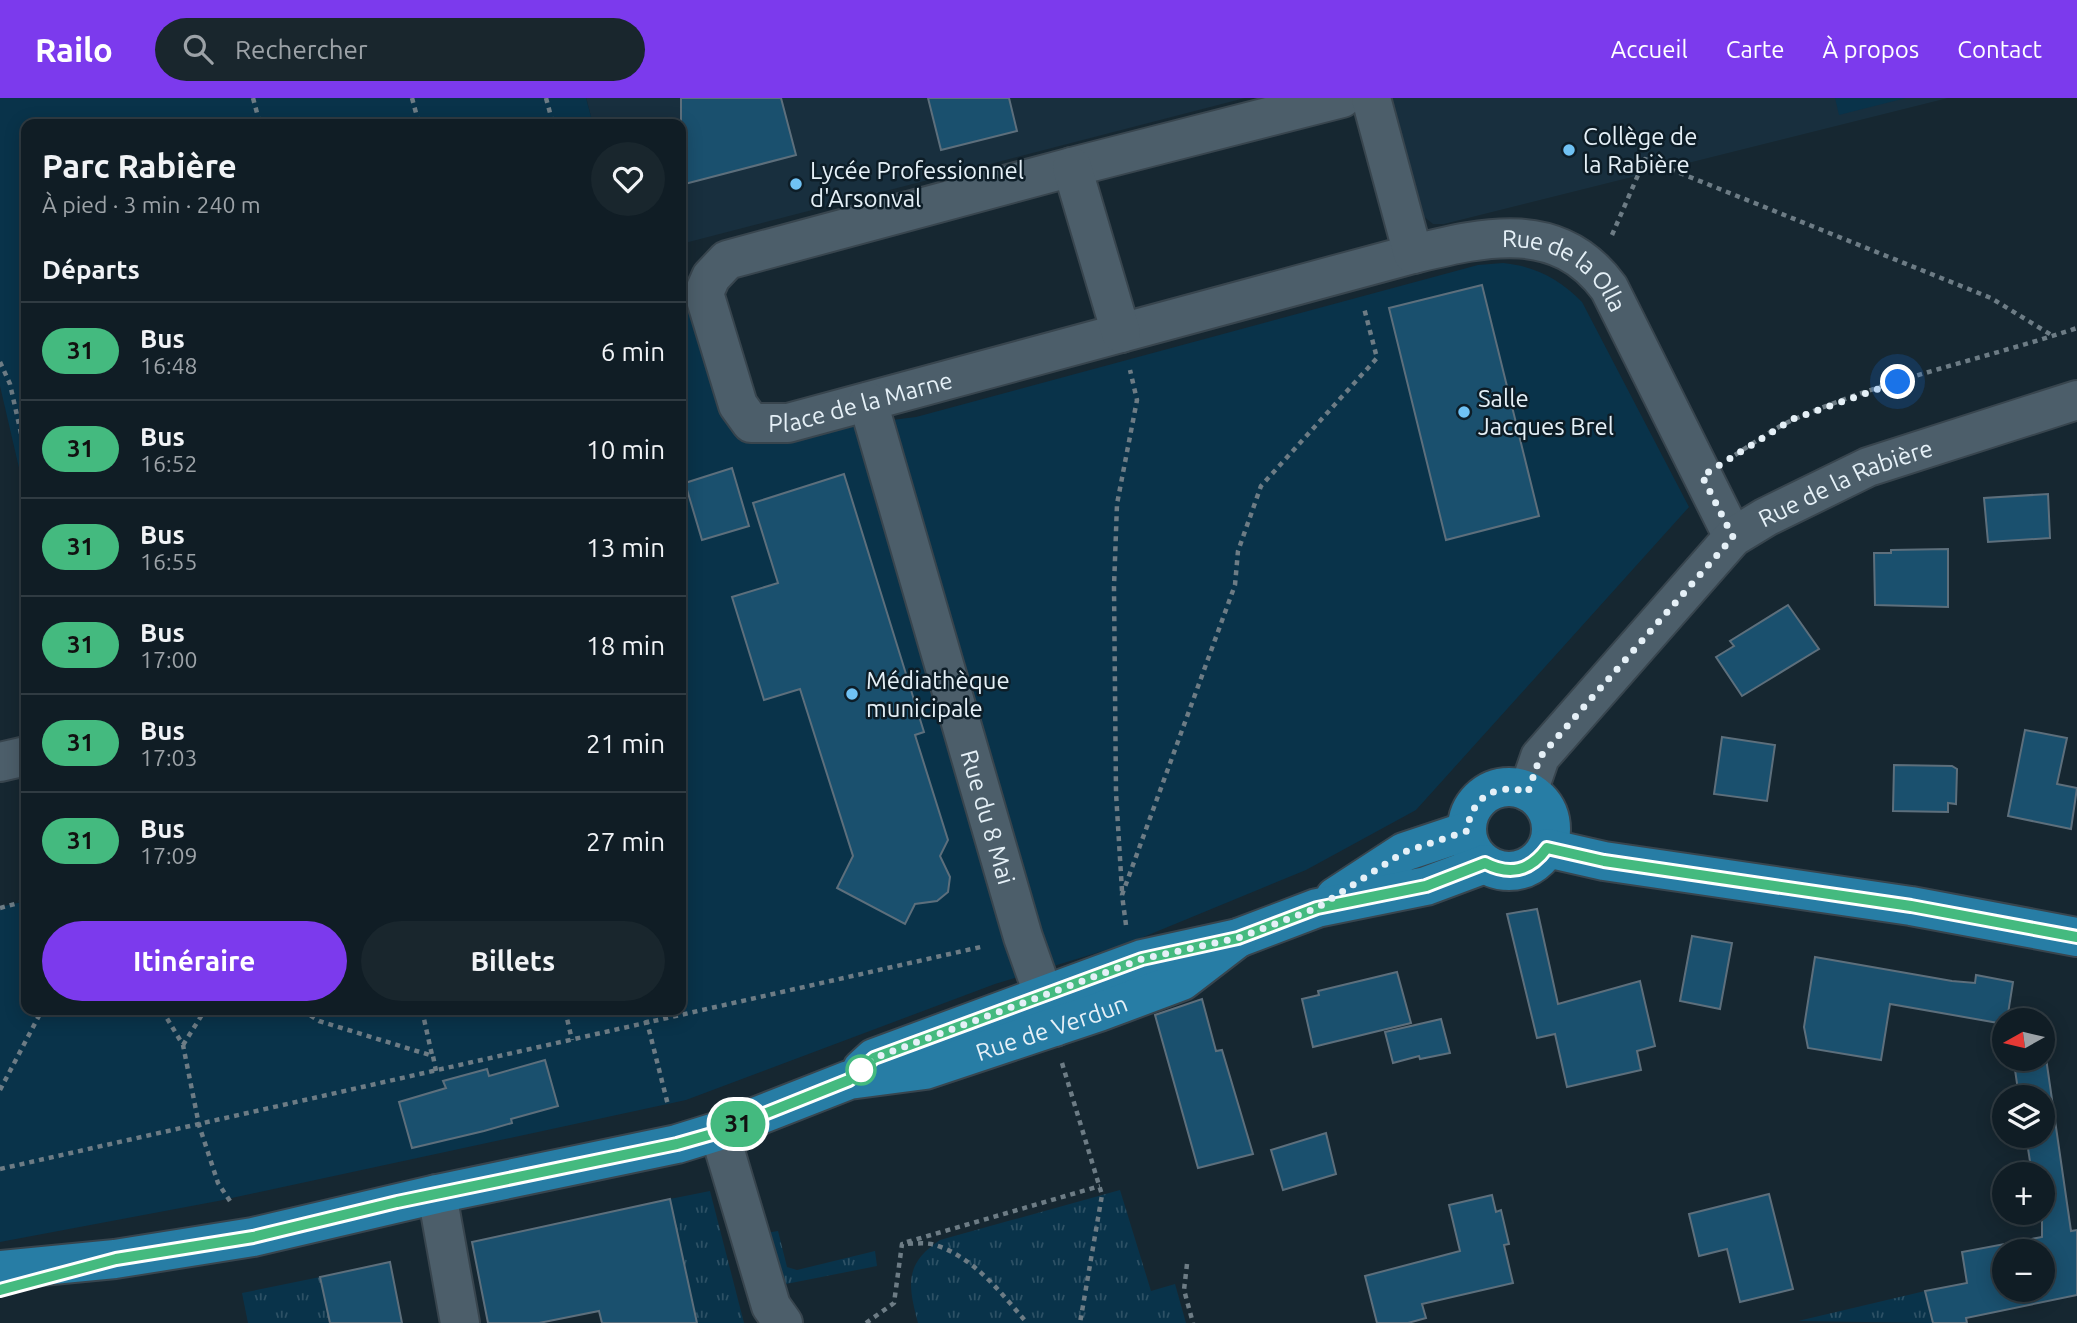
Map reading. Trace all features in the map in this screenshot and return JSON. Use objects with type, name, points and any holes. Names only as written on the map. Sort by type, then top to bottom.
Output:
[{"type":"main road","points":[[1504,788],[1528,792],[1539,800],[1550,822],[1547,848],[1530,866],[1519,870],[1496,869],[1476,847],[1473,807],[1481,798],[1504,788]]},
{"type":"main road","name":"Rue de Verdun","points":[[1053,1027],[1142,959],[1238,938],[1317,908],[1404,852],[1476,847]]},
{"type":"main road","points":[[1547,848],[1604,861],[1911,906],[2077,937]]},
{"type":"main road","name":"Rue de Verdun","points":[[0,1270],[116,1259],[253,1237],[437,1194],[677,1144],[719,1132],[849,1080],[874,1058],[1053,1027],[1182,981],[1238,938]]},
{"type":"main road","name":"Rue de Verdun","points":[[0,1290],[116,1259]]},
{"type":"street","name":"Place de la Marne","points":[[1342,98],[727,260],[711,277],[704,293],[738,405],[751,423],[788,423],[1413,254]]},
{"type":"street","points":[[1371,98],[1413,254]]},
{"type":"street","points":[[1072,167],[1121,333]]},
{"type":"street","name":"Rue de la Olla","points":[[1413,254],[1484,237],[1520,237],[1553,244],[1596,270],[1609,288],[1733,537]]},
{"type":"street","name":"Rue de la Rabière","points":[[1528,792],[1540,757],[1733,537],[1766,516],[1868,467],[2077,400]]},
{"type":"street","name":"Rue du 8 Mai","points":[[868,402],[1023,937],[1053,1027]]},
{"type":"street","points":[[0,762],[21,757]]},
{"type":"street","points":[[719,1132],[771,1306],[783,1323]]},
{"type":"street","points":[[437,1194],[460,1323]]},
{"type":"path","points":[[253,98],[259,119]]},
{"type":"path","points":[[412,98],[418,119]]},
{"type":"path","points":[[546,98],[551,119]]},
{"type":"path","points":[[1596,270],[1645,159],[1992,298],[2053,336]]},
{"type":"path","points":[[1122,895],[1235,585],[1238,551],[1261,486],[1377,358],[1354,271]]},
{"type":"path","points":[[1702,476],[1793,419],[1898,382],[2077,328]]},
{"type":"path","points":[[1121,333],[1137,400],[1117,504],[1114,587],[1116,793],[1122,895],[1129,943],[1142,959]]},
{"type":"path","points":[[0,362],[10,384],[21,424]]},
{"type":"path","points":[[0,908],[21,902]]},
{"type":"path","points":[[686,1014],[1023,937]]},
{"type":"path","points":[[0,1090],[39,1015]]},
{"type":"path","points":[[165,1015],[183,1045],[199,1125],[218,1183],[253,1237]]},
{"type":"path","points":[[183,1045],[202,1015]]},
{"type":"path","points":[[309,1015],[318,1021],[433,1056]]},
{"type":"path","points":[[423,1015],[436,1071]]},
{"type":"path","points":[[566,1015],[572,1040]]},
{"type":"path","points":[[646,1015],[677,1144]]},
{"type":"path","points":[[0,1169],[683,1015]]},
{"type":"path","points":[[1053,1027],[1101,1195],[1080,1323]]},
{"type":"path","points":[[902,1244],[1100,1186]]},
{"type":"path","points":[[866,1323],[894,1303],[902,1244]]},
{"type":"path","points":[[902,1244],[934,1244],[962,1259],[992,1283],[1027,1323]]},
{"type":"path","points":[[1186,1264],[1185,1290],[1193,1323]]},
{"type":"shaded area","name":"Lycée Professionnel d'Arsonval","points":[[586,98],[1245,98],[686,243],[686,119],[592,119]]},
{"type":"shaded area","name":"Collège de la Rabière","points":[[1384,98],[1948,98],[1444,224],[1433,224],[1418,212]]},
{"type":"green space","points":[[0,98],[586,98],[592,119],[21,119],[21,476],[0,386]]},
{"type":"green space","points":[[1835,98],[1906,98],[1839,115]]},
{"type":"green space","points":[[1503,263],[1525,267],[1546,275],[1582,302],[1689,507],[1416,810],[1306,870],[1129,943],[995,984],[686,1100],[218,1201],[0,1242],[0,907],[21,902],[21,1015],[686,1015],[686,300],[691,298],[720,403],[827,428],[916,417],[1478,265]]},
{"type":"green space","points":[[1120,1190],[1151,1291],[1175,1284],[1186,1323],[918,1323],[912,1297],[912,1276],[920,1258],[940,1240]]},
{"type":"green space","points":[[710,1191],[744,1323],[697,1323],[670,1199]]},
{"type":"green space","points":[[778,1231],[787,1267],[797,1270],[875,1251],[877,1266],[781,1285],[766,1233]]},
{"type":"green space","points":[[320,1277],[330,1323],[248,1323],[242,1293]]},
{"type":"green space","points":[[1925,1291],[1933,1323],[1798,1321]]},
{"type":"building","points":[[681,98],[781,98],[796,155],[686,184],[686,119],[681,119]]},
{"type":"building","points":[[928,98],[1009,98],[1017,131],[941,150]]},
{"type":"building","name":"Salle Jacques Brel","points":[[1482,285],[1539,516],[1446,540],[1389,308]]},
{"type":"building","points":[[732,468],[749,526],[702,540],[686,483]]},
{"type":"building","name":"Médiathèque municipale","points":[[844,474],[924,732],[915,735],[948,840],[940,856],[950,877],[948,892],[937,901],[915,904],[905,924],[837,888],[853,856],[800,689],[764,700],[732,597],[778,583],[753,503]]},
{"type":"building","points":[[2048,494],[2050,538],[1988,542],[1984,498]]},
{"type":"building","points":[[1948,549],[1948,607],[1875,605],[1874,553]]},
{"type":"building","points":[[1788,605],[1819,649],[1742,696],[1716,657],[1734,646],[1730,641]]},
{"type":"building","points":[[2025,730],[2067,738],[2057,784],[2077,788],[2071,829],[2008,816]]},
{"type":"building","points":[[1722,737],[1775,745],[1767,801],[1714,794]]},
{"type":"building","points":[[1894,765],[1952,766],[1957,769],[1956,804],[1948,803],[1948,812],[1893,811]]},
{"type":"building","points":[[1537,909],[1558,1004],[1640,981],[1655,1046],[1637,1051],[1641,1070],[1567,1087],[1555,1034],[1537,1038],[1507,914]]},
{"type":"building","points":[[1692,936],[1732,943],[1720,1009],[1680,1001]]},
{"type":"building","points":[[1815,957],[1952,981],[1975,983],[1976,975],[2013,982],[2009,1008],[1992,1008],[1992,1022],[1890,1004],[1881,1060],[1808,1048],[1804,1027]]},
{"type":"building","points":[[1397,972],[1411,1023],[1313,1047],[1302,999],[1319,995],[1318,991]]},
{"type":"building","points":[[1202,999],[1216,1051],[1222,1050],[1253,1154],[1198,1168],[1155,1015]]},
{"type":"building","points":[[1441,1019],[1450,1053],[1420,1059],[1419,1056],[1393,1063],[1385,1032]]},
{"type":"building","points":[[545,1060],[558,1106],[511,1119],[512,1123],[412,1148],[399,1102],[446,1088],[443,1081],[487,1069],[489,1076]]},
{"type":"building","points":[[2015,1071],[2048,1071],[2050,1085],[2017,1085]]},
{"type":"building","points":[[2055,1120],[2071,1231],[2077,1230],[2077,1295],[2055,1300],[2055,1239],[2031,1239],[2042,1237],[2042,1225],[2055,1225],[2055,1162],[2030,1162],[2028,1148],[2055,1148]]},
{"type":"building","points":[[1326,1133],[1336,1174],[1283,1190],[1271,1150]]},
{"type":"building","points":[[1769,1194],[1793,1289],[1740,1302],[1727,1249],[1699,1256],[1689,1214]]},
{"type":"building","points":[[1492,1195],[1496,1212],[1501,1210],[1509,1244],[1504,1245],[1513,1283],[1422,1304],[1426,1318],[1408,1323],[1377,1323],[1365,1276],[1460,1251],[1449,1205]]},
{"type":"building","points":[[670,1199],[697,1323],[602,1323],[599,1311],[539,1323],[488,1323],[472,1242]]},
{"type":"building","points":[[1992,1246],[1992,1302],[2043,1302],[1966,1318],[1967,1323],[1933,1323],[1925,1291],[1967,1283],[1962,1252]]},
{"type":"building","points":[[390,1262],[402,1323],[330,1323],[320,1277]]},
{"type":"bus line","name":"31","points":[[0,1290],[116,1259],[253,1237],[397,1202],[677,1144],[719,1132],[849,1080],[874,1058],[1142,959],[1238,938],[1317,908],[1426,886],[1485,863],[1496,869],[1519,870],[1530,866],[1547,848],[1604,861],[1911,906],[2077,937]]},
{"type":"place","name":"Collège de la Rabière","points":[[1569,150]]},
{"type":"place","name":"Lycée Professionnel d'Arsonval","points":[[796,184]]},
{"type":"place","name":"Salle Jacques Brel","points":[[1464,412]]},
{"type":"place","name":"Médiathèque municipale","points":[[852,694]]},
{"type":"route","points":[[861,1070],[874,1058],[1087,978],[1142,959],[1238,938],[1317,908],[1404,852],[1467,831],[1473,807],[1492,791],[1516,788],[1528,792],[1540,757],[1694,578],[1733,537],[1702,476],[1793,419],[1898,382]]}]
